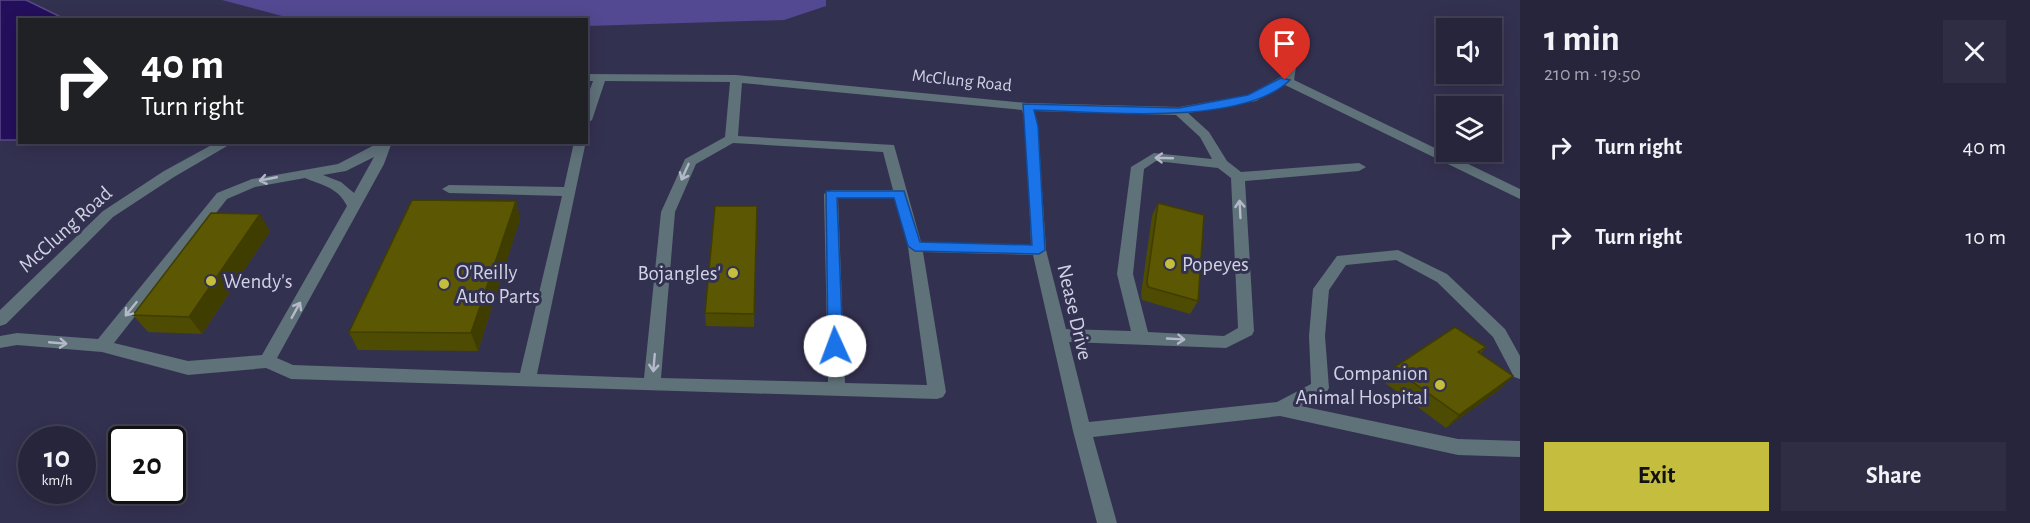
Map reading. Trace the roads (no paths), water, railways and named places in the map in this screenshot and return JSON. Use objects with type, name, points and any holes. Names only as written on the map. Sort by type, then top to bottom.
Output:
[{"type":"street","points":[[1285,80],[1290,77],[1296,40]]},
{"type":"street","points":[[588,108],[593,77]]},
{"type":"street","name":"McClung Road","points":[[593,77],[736,79],[1027,106],[1179,111],[1252,98],[1285,80]]},
{"type":"street","points":[[731,139],[736,79]]},
{"type":"street","points":[[1285,80],[1520,195]]},
{"type":"street","name":"Nease Drive","points":[[1027,106],[1032,126],[1039,250],[1082,431],[1107,523]]},
{"type":"street","points":[[1179,111],[1205,135],[1222,164],[1238,177],[1359,167]]},
{"type":"street","points":[[0,342],[17,339],[102,346],[188,368],[267,360],[291,372],[652,385],[937,392],[915,246],[899,194],[889,148],[731,139],[690,162],[668,212],[652,385]]},
{"type":"street","name":"McClung Road","points":[[0,320],[108,213],[169,174],[224,144]]},
{"type":"street","points":[[102,346],[222,196],[252,183],[307,176],[341,168],[385,144]]},
{"type":"street","points":[[267,360],[354,206],[385,144]]},
{"type":"street","points":[[527,381],[581,144]]},
{"type":"street","points":[[1141,338],[1125,274],[1138,167],[1154,157],[1222,164]]},
{"type":"street","points":[[307,176],[336,183],[350,195],[354,206]]},
{"type":"street","points":[[1059,335],[1226,342],[1246,331],[1238,177]]},
{"type":"street","points":[[448,189],[570,192]]},
{"type":"street","points":[[837,389],[831,194],[899,194]]},
{"type":"street","points":[[915,246],[1039,250]]},
{"type":"street","points":[[1280,409],[1320,388],[1317,336],[1321,289],[1342,260],[1398,255],[1442,278],[1499,333],[1520,372]]},
{"type":"street","points":[[1082,431],[1280,409],[1458,447],[1520,449]]},
{"type":"place","name":"Popeyes","points":[[1170,264]]},
{"type":"place","name":"Bojangles'","points":[[733,273]]},
{"type":"place","name":"Wendy's","points":[[211,281]]},
{"type":"place","name":"O'Reilly Auto Parts","points":[[444,284]]},
{"type":"place","name":"Companion Animal Hospital","points":[[1440,385]]}]
